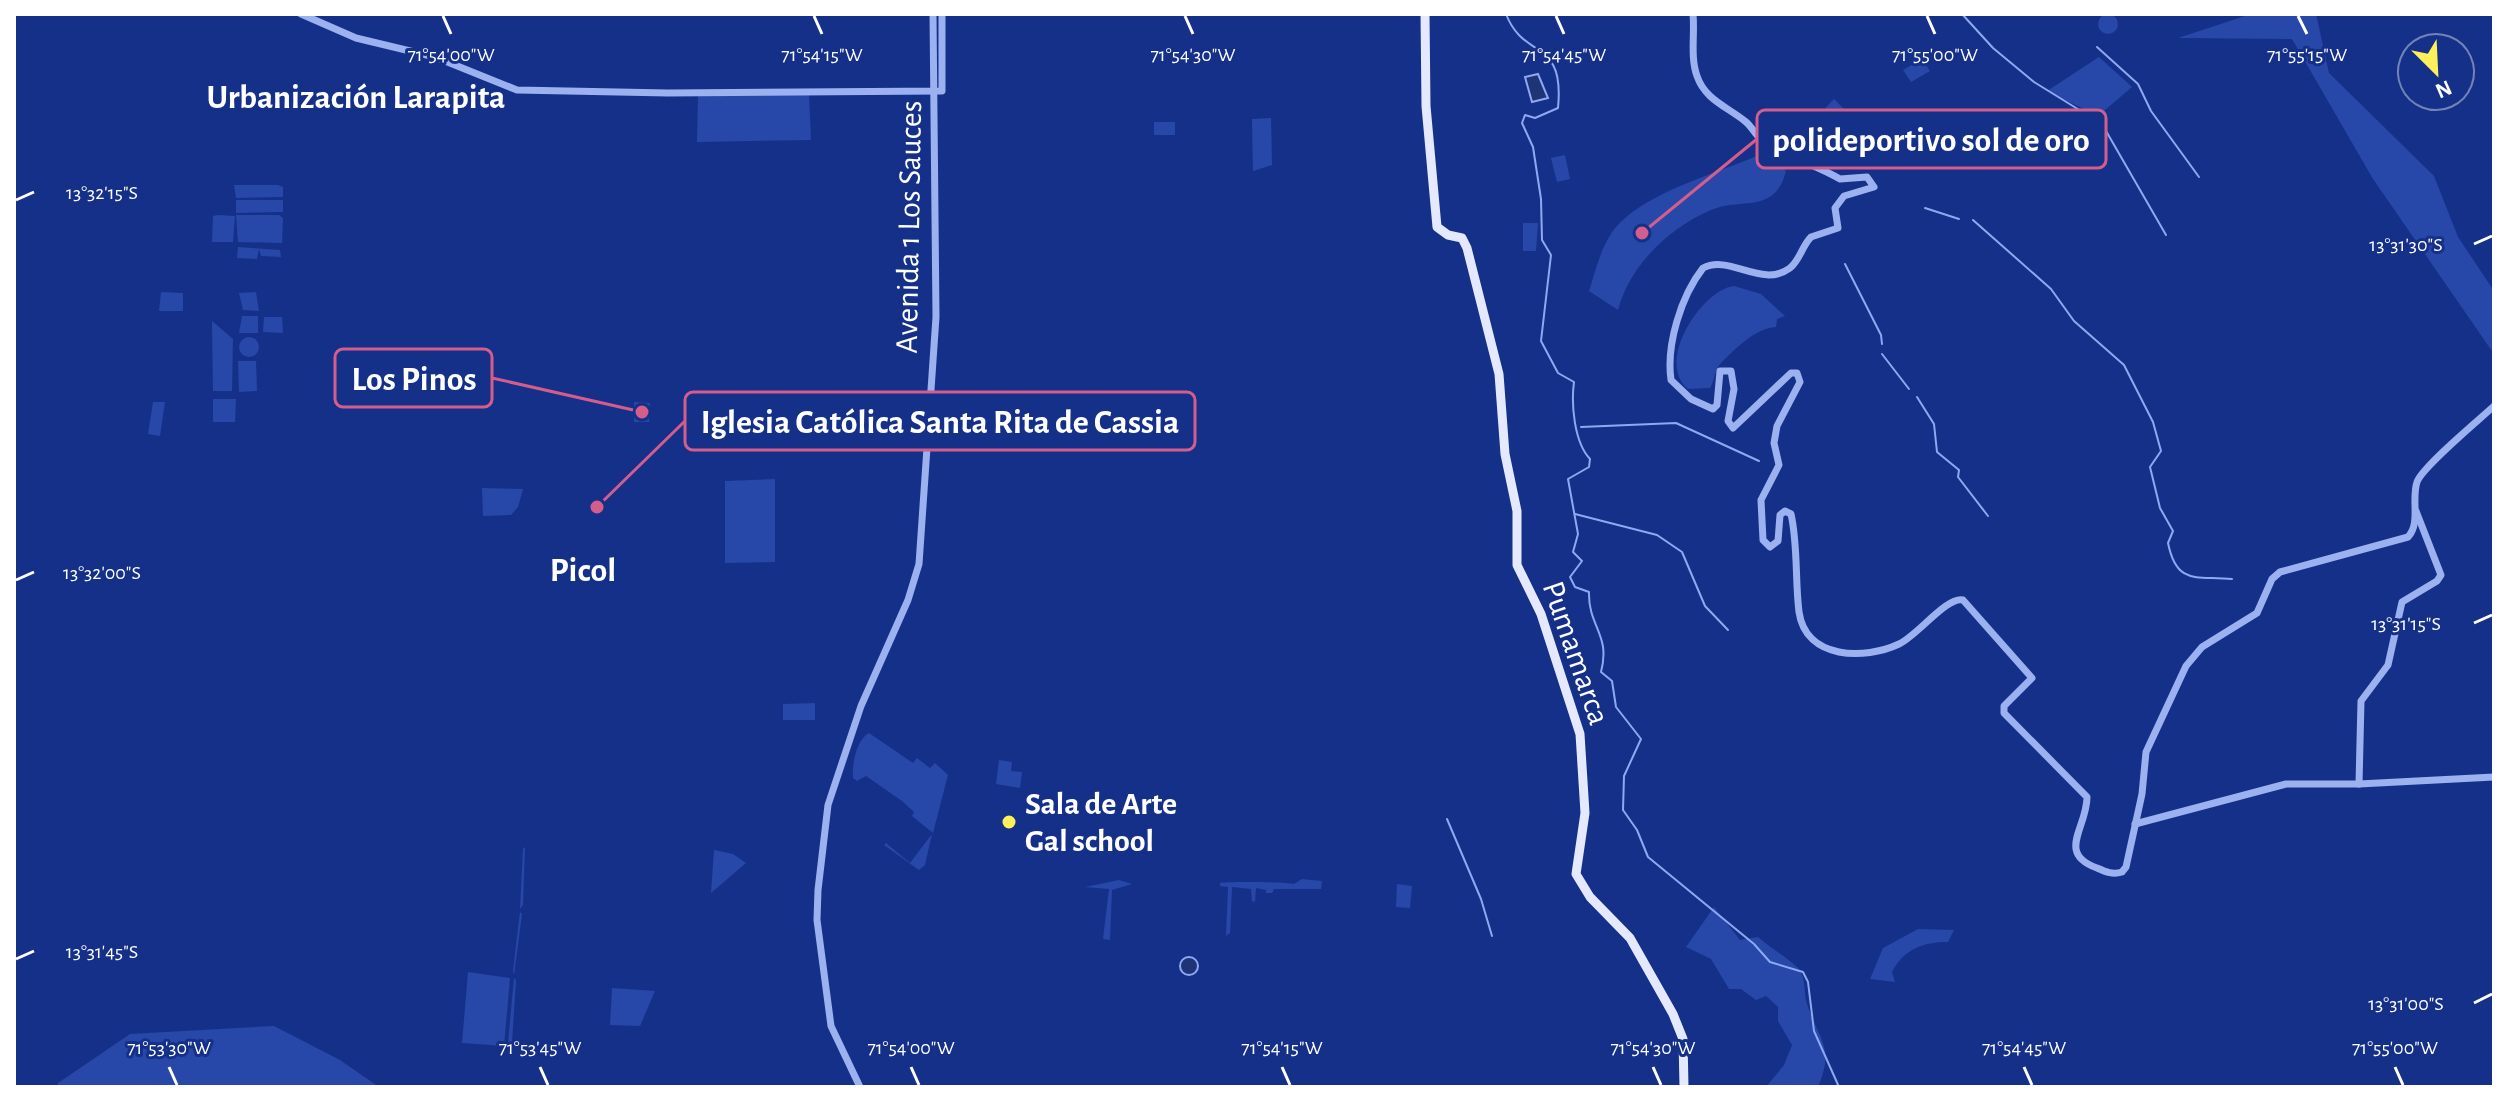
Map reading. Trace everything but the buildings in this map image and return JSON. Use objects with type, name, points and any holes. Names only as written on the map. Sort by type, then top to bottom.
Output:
[{"type":"main road","name":"Pumamarca","points":[[1425,14],[1425,102],[1437,227],[1448,235],[1462,238],[1467,248],[1499,374],[1505,454],[1517,511],[1517,565],[1541,614],[1579,726],[1585,813],[1576,874],[1590,897],[1630,938],[1673,1014],[1683,1039],[1684,1087]]},
{"type":"street","points":[[301,14],[356,38],[457,64],[517,90],[668,93],[938,91]]},
{"type":"street","name":"Avenida 1 Los Sauces","points":[[933,14],[938,91]]},
{"type":"street","name":"Avenida 1 Los Sauces","points":[[860,1087],[831,1026],[816,905],[828,805],[861,706],[908,600],[919,564],[936,317],[938,91],[942,14]]},
{"type":"street","points":[[1693,14],[1696,45],[1693,58],[1697,77],[1720,106],[1744,121],[1762,140],[1791,157],[1820,166],[1840,179],[1867,177],[1874,187],[1844,196],[1835,208],[1838,228],[1811,237],[1798,260],[1783,272],[1763,275],[1716,264],[1703,268],[1677,323],[1672,346],[1671,380],[1691,399],[1713,409],[1717,405],[1720,371],[1731,371],[1734,389],[1728,417],[1733,428],[1775,386],[1791,373],[1797,373],[1798,386],[1774,435],[1779,465],[1763,493],[1762,519],[1763,540],[1770,547],[1778,541],[1780,515],[1785,511],[1791,514],[1803,626],[1817,643],[1833,652],[1881,650],[1908,639],[1952,601],[1963,600],[2032,678],[2004,706],[2004,713],[2087,797],[2075,846],[2079,861],[2112,874],[2122,872],[2135,824],[2144,761],[2152,734],[2191,656],[2220,634],[2257,613],[2276,575],[2402,540],[2412,534],[2415,493],[2421,474],[2494,406]]},
{"type":"street","points":[[2359,784],[2363,694],[2388,665],[2402,602],[2437,581],[2441,575],[2415,509]]},
{"type":"street","points":[[2135,824],[2286,784],[2359,784],[2494,777]]},
{"type":"shaded area","points":[[2108,14],[2115,17],[2118,24],[2115,31],[2108,34],[2101,31],[2098,24],[2101,17]]},
{"type":"shaded area","points":[[2251,14],[2316,14],[2329,73],[2434,176],[2458,237],[2494,291],[2494,354],[2373,179],[2292,39],[2178,38]]},
{"type":"shaded area","points":[[2099,57],[2132,87],[2098,116],[2047,91]]},
{"type":"shaded area","points":[[1922,59],[1930,71],[1911,82],[1903,70]]},
{"type":"shaded area","points":[[1538,74],[1548,98],[1532,102],[1525,77]]},
{"type":"shaded area","points":[[809,94],[811,140],[697,142],[698,95]]},
{"type":"shaded area","points":[[1834,99],[1852,117],[1843,126],[1841,140],[1821,160],[1787,149]]},
{"type":"shaded area","points":[[1271,118],[1272,165],[1253,171],[1252,119]]},
{"type":"shaded area","points":[[1154,122],[1175,122],[1175,135],[1154,135]]},
{"type":"shaded area","points":[[1761,154],[1786,171],[1774,194],[1756,202],[1722,206],[1680,227],[1642,263],[1618,310],[1589,291],[1611,234],[1639,207],[1679,186]]},
{"type":"shaded area","points":[[1565,155],[1570,179],[1557,182],[1551,158]]},
{"type":"shaded area","points":[[234,185],[278,185],[283,187],[283,197],[236,198]]},
{"type":"shaded area","points":[[236,200],[283,200],[283,212],[236,213]]},
{"type":"shaded area","points":[[236,215],[279,215],[283,218],[282,243],[238,242]]},
{"type":"shaded area","points":[[213,216],[235,216],[233,242],[212,242]]},
{"type":"shaded area","points":[[1523,223],[1538,223],[1536,251],[1523,251]]},
{"type":"shaded area","points":[[238,247],[280,250],[281,257],[261,256],[259,249],[257,259],[237,258]]},
{"type":"shaded area","points":[[1734,286],[1761,294],[1785,316],[1777,319],[1776,327],[1760,331],[1732,352],[1718,367],[1710,388],[1688,389],[1679,377],[1677,362],[1686,329],[1708,300]]},
{"type":"shaded area","points":[[161,292],[183,293],[183,311],[159,311]]},
{"type":"shaded area","points":[[256,292],[259,311],[243,310],[239,293]]},
{"type":"shaded area","points":[[242,316],[258,316],[258,333],[239,333]]},
{"type":"shaded area","points":[[264,317],[282,317],[283,333],[263,332]]},
{"type":"shaded area","points":[[212,321],[233,339],[232,391],[213,391]]},
{"type":"shaded area","points":[[249,337],[256,340],[259,347],[256,354],[249,357],[242,354],[239,347],[242,340]]},
{"type":"shaded area","points":[[238,361],[256,361],[257,391],[239,392]]},
{"type":"shaded area","points":[[213,399],[236,399],[235,422],[213,422]]},
{"type":"shaded area","points":[[153,402],[165,402],[160,436],[148,434]]},
{"type":"shaded area","points":[[634,402],[650,403],[649,422],[634,422]]},
{"type":"shaded area","points":[[775,479],[775,562],[725,563],[725,481]]},
{"type":"shaded area","points":[[482,488],[523,489],[518,507],[511,515],[483,516]]},
{"type":"shaded area","points":[[815,703],[815,720],[783,720],[783,704]]},
{"type":"shaded area","points":[[869,733],[913,763],[917,758],[930,768],[935,763],[948,775],[933,833],[912,816],[914,812],[902,801],[866,776],[857,781],[853,778],[858,747]]},
{"type":"shaded area","points":[[999,760],[1012,762],[1011,771],[1022,772],[1020,788],[996,784]]},
{"type":"shaded area","points":[[932,834],[925,865],[919,870],[884,845],[886,843],[910,863]]},
{"type":"shaded area","points":[[525,847],[523,905],[520,909],[523,849]]},
{"type":"shaded area","points":[[714,850],[733,854],[746,863],[711,893]]},
{"type":"shaded area","points":[[1302,879],[1322,881],[1321,889],[1274,889],[1272,893],[1266,893],[1266,890],[1256,888],[1255,902],[1252,901],[1251,889],[1232,887],[1230,933],[1226,936],[1228,887],[1220,886],[1220,883],[1294,884]]},
{"type":"shaded area","points":[[1119,880],[1132,884],[1112,890],[1110,940],[1103,939],[1109,889],[1085,887]]},
{"type":"shaded area","points":[[1397,884],[1412,886],[1410,908],[1396,907]]},
{"type":"shaded area","points":[[1714,907],[1740,940],[1758,937],[1801,972],[1807,1004],[1825,1053],[1818,1087],[1766,1087],[1784,1065],[1792,1045],[1778,1021],[1778,1007],[1766,996],[1756,1000],[1741,989],[1729,989],[1711,959],[1686,947]]},
{"type":"shaded area","points":[[520,912],[522,914],[514,975],[513,971]]},
{"type":"shaded area","points":[[1918,929],[1954,930],[1948,942],[1922,945],[1908,952],[1892,972],[1895,982],[1870,979],[1883,948]]},
{"type":"shaded area","points":[[1189,957],[1198,966],[1189,975],[1180,966]]},
{"type":"shaded area","points":[[468,972],[510,978],[504,1046],[462,1043]]},
{"type":"shaded area","points":[[514,978],[512,1043],[508,1043]]},
{"type":"shaded area","points":[[612,988],[655,991],[640,1026],[610,1025]]},
{"type":"shaded area","points":[[274,1026],[340,1060],[379,1087],[58,1087],[58,1083],[130,1034]]},
{"type":"waterway","points":[[1506,14],[1523,39],[1549,59],[1559,86],[1558,108],[1535,118],[1525,115],[1522,123],[1533,147],[1541,199],[1542,240],[1551,255],[1541,341],[1558,373],[1574,382],[1575,422],[1580,443],[1590,459],[1589,467],[1568,479],[1578,534],[1573,552],[1582,561],[1570,577],[1575,587],[1589,592],[1592,614],[1603,648],[1601,672],[1612,681],[1616,707],[1641,739],[1624,776],[1623,810],[1637,830],[1648,857],[1754,944],[1770,962],[1803,972],[1808,982],[1814,1031],[1839,1087]]},
{"type":"waterway","points":[[1962,14],[1993,48],[2034,82],[2102,124],[2166,235]]},
{"type":"waterway","points":[[2097,47],[2138,84],[2151,111],[2199,177]]},
{"type":"waterway","points":[[1925,208],[1959,219]]},
{"type":"waterway","points":[[1973,220],[2051,289],[2074,321],[2124,365],[2153,422],[2161,451],[2150,467],[2160,508],[2173,531],[2168,543],[2177,567],[2191,576],[2232,579]]},
{"type":"waterway","points":[[1845,264],[1881,335],[1882,344]]},
{"type":"waterway","points":[[1882,354],[1909,389]]},
{"type":"waterway","points":[[1917,397],[1934,424],[1937,452],[1959,470],[1958,477],[1988,516]]},
{"type":"waterway","points":[[1581,427],[1676,423],[1759,461]]},
{"type":"waterway","points":[[1575,514],[1657,535],[1682,552],[1705,606],[1728,630]]},
{"type":"waterway","points":[[1447,819],[1481,899],[1492,936]]},
{"type":"place","name":"polideportivo sol de oro","points":[[1642,233]]},
{"type":"place","name":"Los Pinos","points":[[642,412]]},
{"type":"place","name":"Iglesia Católica Santa Rita de Cassia","points":[[597,507]]},
{"type":"place","name":"Sala de Arte Gal school","points":[[1009,822]]},
{"type":"district","name":"Urbanización Larapita","points":[[356,98]]},
{"type":"district","name":"Picol","points":[[583,571]]}]
